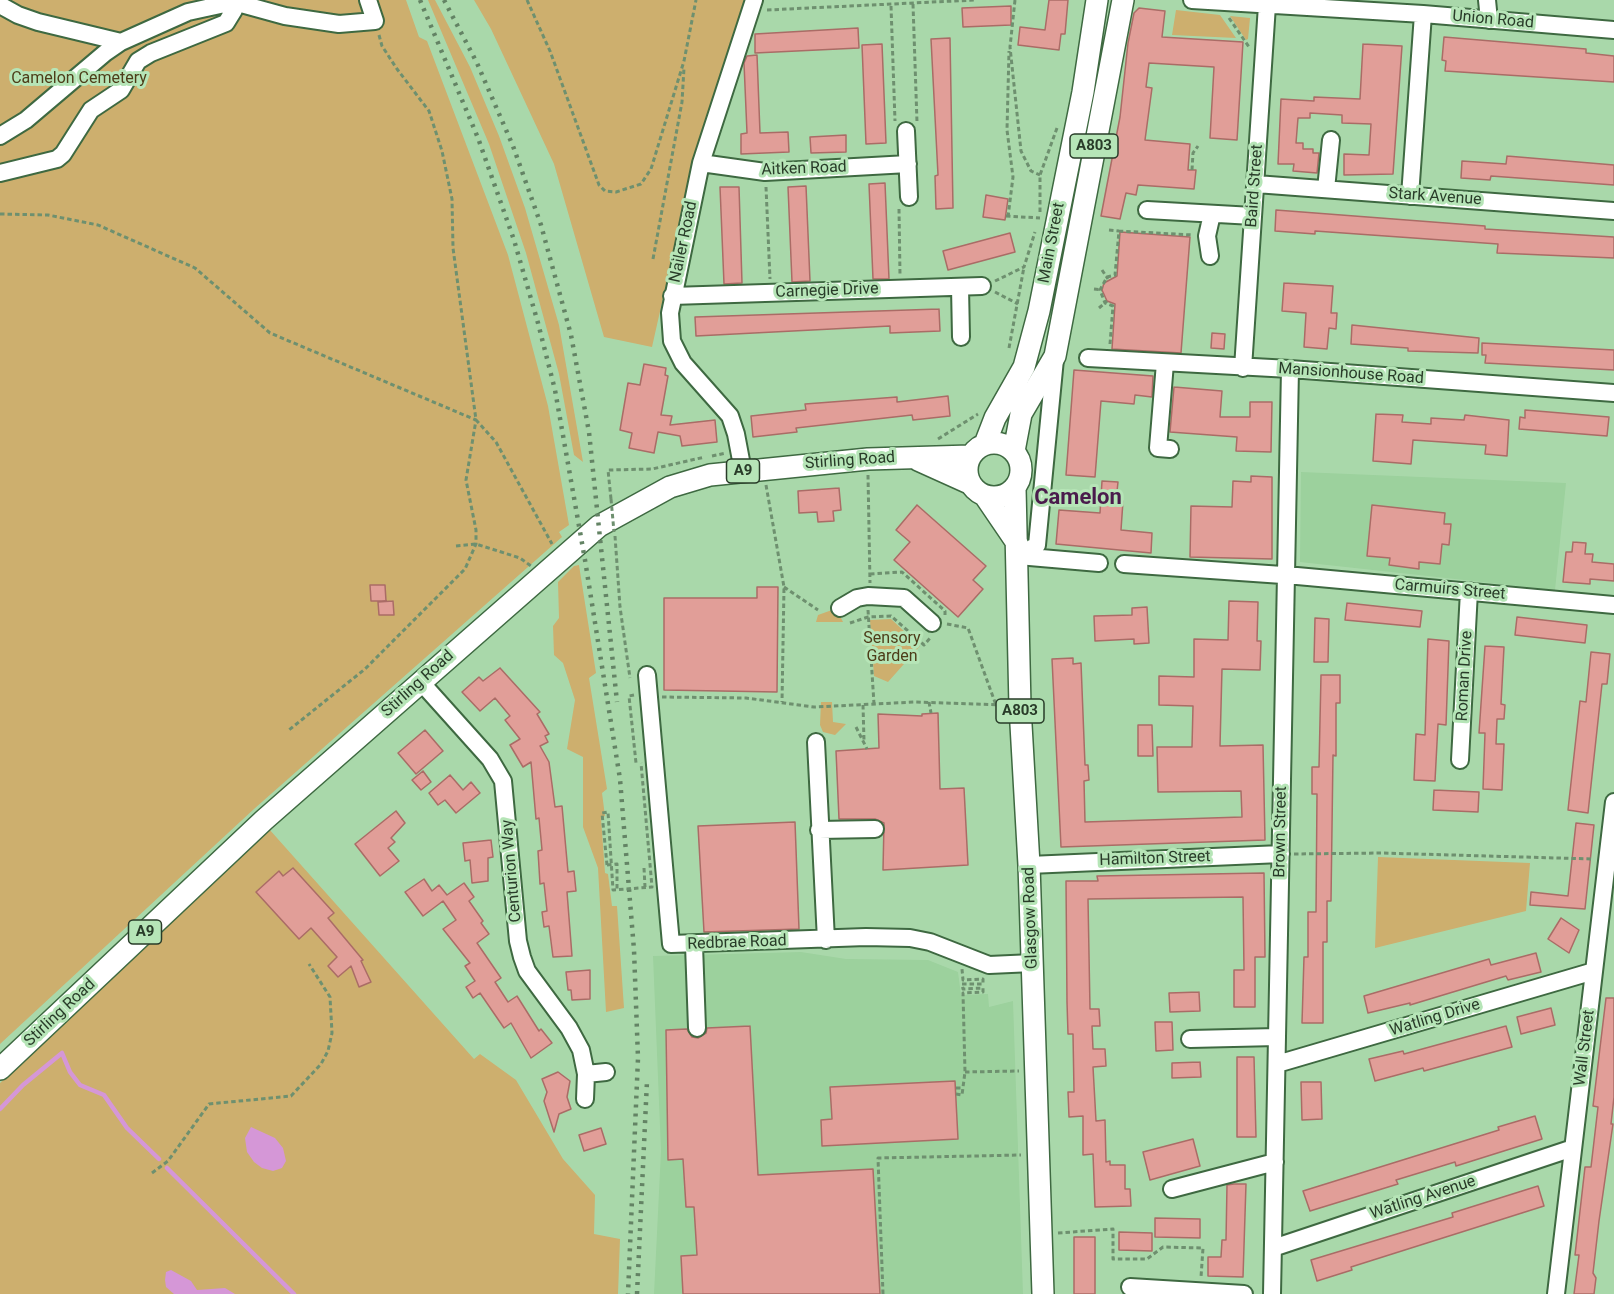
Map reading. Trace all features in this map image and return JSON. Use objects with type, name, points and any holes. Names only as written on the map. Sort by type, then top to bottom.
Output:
[{"type":"main road","name":"Main Street","points":[[978,450],[1024,367],[1039,311],[1048,219],[1092,34],[1097,0]]},
{"type":"main road","name":"Main Street","points":[[1092,34],[1105,4],[1113,0]]},
{"type":"main road","name":"Main Street","points":[[1014,451],[1021,414],[1055,356],[1123,0]]},
{"type":"main road","points":[[977,489],[1001,497],[1015,488],[1019,481],[1021,465],[1014,451],[1001,443],[978,450],[967,464],[977,489],[1018,550]]},
{"type":"main road","name":"Stirling Road","points":[[0,1069],[264,820],[541,574],[599,526],[670,487],[710,475],[868,459],[914,458],[978,450]]},
{"type":"main road","name":"Stirling Road","points":[[914,458],[977,489]]},
{"type":"main road","name":"Glasgow Road","points":[[1015,488],[1020,706],[1033,963],[1043,1294]]},
{"type":"street","points":[[0,136],[26,120],[105,53],[122,42],[188,12],[234,1],[285,16],[339,24],[375,21],[368,0]]},
{"type":"street","name":"Union Road","points":[[1191,0],[1329,4],[1614,30]]},
{"type":"street","points":[[1487,0],[1489,20]]},
{"type":"street","points":[[0,172],[57,159],[63,154],[91,110],[121,90],[138,61],[150,53],[226,23],[234,10],[234,1]]},
{"type":"street","name":"Baird Street","points":[[1243,368],[1267,4]]},
{"type":"street","points":[[4,5],[18,15],[38,22],[122,42]]},
{"type":"street","name":"Nailer Road","points":[[752,5],[701,163],[672,296],[672,341],[683,363],[730,416],[740,450],[753,470]]},
{"type":"street","points":[[1410,196],[1423,14]]},
{"type":"street","points":[[901,131],[908,164],[909,197]]},
{"type":"street","points":[[1326,189],[1331,140]]},
{"type":"street","name":"Aitken Road","points":[[701,163],[765,172],[908,164]]},
{"type":"street","name":"Stark Avenue","points":[[1256,184],[1614,211]]},
{"type":"street","points":[[1147,210],[1253,216]]},
{"type":"street","points":[[1210,256],[1207,236],[1212,214]]},
{"type":"street","points":[[960,286],[961,337]]},
{"type":"street","name":"Carnegie Drive","points":[[672,296],[982,286]]},
{"type":"street","name":"Main Street","points":[[1018,550],[1037,545],[1055,356]]},
{"type":"street","name":"Mansionhouse Road","points":[[1088,358],[1290,369],[1614,393]]},
{"type":"street","points":[[1166,363],[1158,448],[1170,449]]},
{"type":"street","name":"Brown Street","points":[[1272,1294],[1290,369]]},
{"type":"street","points":[[1018,550],[1100,563]]},
{"type":"street","name":"Carmuirs Street","points":[[1124,564],[1286,575],[1614,605]]},
{"type":"street","name":"Roman Drive","points":[[1460,760],[1469,591]]},
{"type":"street","points":[[840,608],[857,598],[868,596],[904,598],[932,623]]},
{"type":"street","name":"Redbrae Road","points":[[647,675],[641,695],[671,944],[694,945],[866,937],[910,938],[930,942],[989,965],[1033,963]]},
{"type":"street","name":"Centurion Way","points":[[420,681],[490,759],[503,781],[522,957],[536,984],[569,1028],[581,1050],[586,1074],[585,1099]]},
{"type":"street","points":[[816,742],[826,940]]},
{"type":"street","name":"Wall Street","points":[[1556,1294],[1614,802]]},
{"type":"street","points":[[819,830],[875,829]]},
{"type":"street","name":"Hamilton Street","points":[[1029,865],[1281,854]]},
{"type":"street","points":[[694,945],[697,1028]]},
{"type":"street","name":"Watling Drive","points":[[1276,1064],[1594,971]]},
{"type":"street","points":[[1190,1039],[1277,1037]]},
{"type":"street","points":[[586,1074],[606,1072]]},
{"type":"street","name":"Watling Avenue","points":[[1273,1248],[1573,1148]]},
{"type":"street","points":[[1172,1189],[1275,1162]]},
{"type":"street","points":[[1130,1287],[1245,1294]]},
{"type":"path","points":[[527,0],[550,51],[599,185],[605,191],[628,190],[641,184],[651,169],[684,61],[696,0]]},
{"type":"path","points":[[752,5],[891,6],[975,0]]},
{"type":"path","points":[[1015,0],[1010,47],[1007,130],[1013,177],[1007,217],[1048,219]]},
{"type":"path","points":[[1218,1],[1264,68]]},
{"type":"path","points":[[891,6],[901,131],[917,130],[913,4]]},
{"type":"path","points":[[289,730],[365,669],[465,569],[476,544],[476,530],[466,480],[476,420],[453,248],[452,199],[442,151],[429,111],[382,46],[375,21]]},
{"type":"path","points":[[1009,350],[1024,267],[1048,219],[1040,175],[1031,171],[1021,151],[1010,47]]},
{"type":"path","points":[[654,259],[682,102],[684,61]]},
{"type":"path","points":[[1192,170],[1193,153],[1198,146]]},
{"type":"path","points":[[765,172],[771,293]]},
{"type":"path","points":[[901,289],[899,198],[909,197]]},
{"type":"path","points":[[0,214],[48,214],[98,225],[195,268],[270,333],[476,420],[496,442],[560,559]]},
{"type":"path","points":[[1109,230],[1195,236]]},
{"type":"path","points":[[1101,290],[1108,278],[1115,275],[1119,231]]},
{"type":"path","points":[[982,286],[1024,267]]},
{"type":"path","points":[[1101,270],[1108,278]]},
{"type":"path","points":[[982,286],[1019,304]]},
{"type":"path","points":[[1094,289],[1101,290]]},
{"type":"path","points":[[1101,290],[1106,302],[1113,306],[1110,341]]},
{"type":"path","points":[[1099,308],[1106,302]]},
{"type":"path","points":[[931,442],[984,409]]},
{"type":"path","points":[[641,695],[625,650],[608,470],[652,469],[740,450]]},
{"type":"path","points":[[753,470],[784,587],[782,703]]},
{"type":"path","points":[[456,546],[476,544],[520,558],[541,574]]},
{"type":"path","points":[[784,587],[818,610]]},
{"type":"path","points":[[778,616],[784,616]]},
{"type":"path","points":[[932,623],[968,628],[996,705]]},
{"type":"path","points":[[634,763],[636,763],[629,696],[746,698],[814,707],[930,702],[1020,706]]},
{"type":"path","points":[[930,702],[931,713]]},
{"type":"path","points":[[863,705],[864,741]]},
{"type":"path","points":[[856,727],[867,749]]},
{"type":"path","points":[[617,890],[617,864],[607,865],[603,813],[608,812],[613,890],[617,890],[645,887],[652,887],[641,762]]},
{"type":"path","points":[[1281,854],[1381,853],[1607,859]]},
{"type":"path","points":[[644,868],[645,887]]},
{"type":"path","points":[[152,1173],[168,1161],[209,1104],[291,1096],[321,1064],[328,1051],[332,1033],[330,997],[309,964]]},
{"type":"path","points":[[956,1094],[962,1095],[965,1072],[963,993],[983,992],[983,988],[963,989],[962,984],[983,984],[983,979],[963,980]]},
{"type":"path","points":[[965,1072],[999,1072]]},
{"type":"path","points":[[956,1088],[962,1088]]},
{"type":"path","points":[[883,1294],[878,1158],[1006,1154],[1038,1156]]},
{"type":"path","points":[[1041,1235],[1113,1229],[1113,1259],[1147,1259],[1163,1246],[1203,1248],[1200,1291]]},
{"type":"shaded area","points":[[1301,472],[1566,483],[1555,590],[1300,562]]},
{"type":"shaded area","points":[[801,952],[846,959],[928,960],[958,972],[961,995],[988,994],[989,1007],[1013,1001],[1023,1294],[654,1294],[661,1151],[653,956]]},
{"type":"shaded area","points":[[251,1127],[275,1138],[283,1148],[286,1161],[282,1168],[273,1171],[262,1168],[254,1162],[247,1152],[245,1138]]},
{"type":"shaded area","points":[[171,1270],[191,1281],[197,1290],[225,1288],[235,1294],[174,1294],[166,1287],[165,1280],[166,1272]]},
{"type":"green space","name":"Camelon Cemetery","points":[[0,0],[406,0],[419,37],[427,41],[508,255],[548,406],[569,525],[559,532],[562,537],[254,809],[0,1044]]},
{"type":"green space","points":[[428,0],[435,0],[470,67],[499,136],[525,208],[559,325],[583,462],[574,455],[559,374],[526,253],[489,144]]},
{"type":"green space","points":[[474,0],[745,0],[694,160],[652,347],[604,337],[554,164],[491,29]]},
{"type":"green space","points":[[1176,10],[1220,15],[1236,38],[1172,35]]},
{"type":"green space","points":[[1230,16],[1250,18],[1248,39],[1246,40]]},
{"type":"green space","points":[[579,565],[596,673],[589,678],[607,789],[602,793],[605,816],[601,818],[605,873],[608,874],[612,906],[617,906],[624,1008],[606,1012],[598,868],[583,827],[583,757],[567,749],[575,700],[563,663],[554,655],[553,626],[559,618],[558,582],[574,566]]},
{"type":"green space","points":[[832,610],[839,614],[843,622],[816,622],[818,615]]},
{"type":"green space","name":"Sensory Garden","points":[[891,619],[920,646],[888,682],[874,676],[870,620]]},
{"type":"green space","points":[[821,702],[832,702],[833,722],[846,724],[835,735],[823,732],[820,725]]},
{"type":"green space","points":[[269,829],[474,1059],[480,1054],[516,1080],[563,1159],[595,1195],[594,1234],[620,1239],[618,1294],[0,1294],[0,1083]]},
{"type":"green space","points":[[1378,857],[1530,863],[1526,911],[1375,948]]},
{"type":"building","points":[[1049,0],[1068,0],[1065,34],[1061,34],[1059,50],[1018,45],[1020,27],[1045,30]]},
{"type":"building","points":[[1011,6],[1011,25],[963,27],[962,8]]},
{"type":"building","points":[[1139,8],[1165,11],[1162,37],[1243,42],[1237,140],[1210,138],[1214,67],[1149,63],[1146,87],[1152,88],[1145,140],[1190,144],[1188,170],[1196,170],[1194,189],[1138,185],[1136,195],[1126,193],[1120,219],[1101,216],[1120,117],[1128,43],[1134,13]]},
{"type":"building","points":[[858,28],[859,48],[755,53],[755,34]]},
{"type":"building","points":[[1444,37],[1586,49],[1586,53],[1614,56],[1614,82],[1445,71],[1446,61],[1442,60]]},
{"type":"building","points":[[950,38],[953,208],[936,209],[935,176],[938,175],[931,39]]},
{"type":"building","points":[[882,44],[886,143],[866,144],[862,45]]},
{"type":"building","points":[[1363,44],[1402,46],[1393,174],[1344,175],[1344,154],[1369,155],[1371,124],[1342,123],[1342,115],[1310,113],[1310,118],[1298,118],[1296,143],[1303,143],[1303,149],[1313,149],[1313,153],[1319,153],[1317,173],[1293,171],[1294,164],[1278,164],[1281,99],[1314,101],[1314,97],[1360,99]]},
{"type":"building","points":[[757,55],[760,133],[788,132],[789,152],[741,154],[741,134],[747,133],[744,63],[747,56]]},
{"type":"building","points":[[846,135],[846,152],[811,153],[810,137]]},
{"type":"building","points":[[1507,156],[1614,165],[1614,185],[1491,176],[1490,180],[1461,178],[1462,161],[1506,164]]},
{"type":"building","points":[[885,183],[889,279],[873,279],[869,184]]},
{"type":"building","points":[[806,186],[810,281],[792,282],[788,187]]},
{"type":"building","points":[[720,187],[739,187],[742,283],[724,284]]},
{"type":"building","points":[[986,195],[1008,199],[1005,220],[983,217]]},
{"type":"building","points":[[1276,210],[1485,226],[1485,229],[1614,237],[1614,258],[1497,253],[1498,244],[1315,231],[1315,234],[1275,231]]},
{"type":"building","points":[[1120,232],[1190,237],[1181,353],[1112,349],[1115,304],[1107,301],[1102,290],[1104,283],[1117,276]]},
{"type":"building","points":[[1010,233],[1015,252],[948,270],[943,251]]},
{"type":"building","points":[[1284,283],[1333,286],[1331,313],[1337,313],[1336,329],[1329,328],[1327,349],[1304,347],[1306,313],[1282,311]]},
{"type":"building","points":[[939,309],[940,331],[890,333],[890,326],[696,336],[695,317]]},
{"type":"building","points":[[1352,325],[1479,338],[1478,353],[1408,351],[1408,348],[1351,344]]},
{"type":"building","points":[[1212,333],[1225,334],[1224,349],[1211,348]]},
{"type":"building","points":[[1482,343],[1614,350],[1614,370],[1485,363],[1486,355],[1482,355]]},
{"type":"building","points":[[644,364],[666,368],[665,375],[668,376],[661,415],[672,416],[670,425],[715,420],[717,442],[682,446],[680,436],[658,432],[654,453],[629,448],[632,433],[620,430],[628,383],[640,385]]},
{"type":"building","points":[[1074,370],[1153,376],[1152,397],[1135,395],[1134,404],[1101,401],[1095,477],[1066,475]]},
{"type":"building","points":[[1174,387],[1222,391],[1220,417],[1250,417],[1250,402],[1272,402],[1271,452],[1236,451],[1237,437],[1170,432]]},
{"type":"building","points":[[948,396],[950,416],[913,420],[912,415],[796,428],[797,432],[753,437],[751,416],[806,410],[805,404],[897,397],[897,402]]},
{"type":"building","points":[[1525,410],[1609,417],[1607,436],[1519,429],[1520,417],[1525,418]]},
{"type":"building","points":[[1376,414],[1403,415],[1402,422],[1431,424],[1431,418],[1464,420],[1465,415],[1509,420],[1507,456],[1485,454],[1486,445],[1413,440],[1411,464],[1373,461]]},
{"type":"building","points":[[1251,476],[1272,477],[1272,559],[1190,557],[1191,506],[1232,507],[1233,481],[1251,482]]},
{"type":"building","points":[[1102,481],[1118,482],[1116,501],[1123,501],[1121,530],[1152,533],[1151,553],[1056,544],[1059,510],[1100,513]]},
{"type":"building","points":[[839,488],[841,510],[833,511],[834,521],[818,522],[817,512],[799,513],[798,491]]},
{"type":"building","points":[[917,505],[986,566],[973,580],[983,589],[958,617],[894,560],[910,542],[896,530]]},
{"type":"building","points":[[1372,505],[1445,513],[1444,524],[1451,524],[1449,545],[1442,544],[1440,564],[1419,562],[1419,569],[1389,565],[1390,558],[1367,556]]},
{"type":"building","points":[[1573,542],[1586,543],[1585,554],[1593,554],[1592,562],[1614,564],[1614,581],[1590,579],[1590,584],[1563,582],[1566,552],[1572,552]]},
{"type":"building","points":[[370,585],[385,585],[386,601],[371,601]]},
{"type":"building","points":[[757,587],[778,587],[777,692],[664,690],[664,598],[757,598]]},
{"type":"building","points":[[393,601],[394,615],[379,615],[378,602]]},
{"type":"building","points":[[1229,601],[1258,602],[1257,641],[1261,641],[1260,670],[1222,669],[1220,746],[1263,745],[1265,840],[1061,847],[1052,659],[1073,658],[1073,664],[1081,663],[1085,765],[1088,765],[1089,780],[1084,781],[1085,822],[1242,817],[1241,791],[1158,792],[1157,747],[1192,747],[1193,706],[1159,705],[1159,676],[1194,677],[1194,639],[1228,640]]},
{"type":"building","points":[[1347,603],[1422,611],[1420,627],[1345,620]]},
{"type":"building","points":[[1147,607],[1149,643],[1134,644],[1134,639],[1095,641],[1094,616],[1132,615],[1132,608]]},
{"type":"building","points":[[1517,617],[1587,625],[1585,643],[1515,635]]},
{"type":"building","points":[[1315,618],[1329,619],[1328,662],[1314,662]]},
{"type":"building","points":[[1428,639],[1449,641],[1446,725],[1438,724],[1435,781],[1414,780],[1416,734],[1425,735]]},
{"type":"building","points":[[1485,646],[1504,647],[1501,704],[1505,705],[1504,719],[1497,719],[1496,744],[1504,744],[1502,790],[1483,789],[1485,733],[1479,733]]},
{"type":"building","points":[[1591,652],[1610,654],[1607,684],[1602,684],[1588,813],[1568,810],[1580,701],[1586,702]]},
{"type":"building","points":[[500,668],[540,712],[537,714],[549,734],[545,736],[548,742],[540,746],[549,762],[555,807],[562,806],[568,872],[574,871],[576,891],[567,892],[572,956],[553,957],[549,926],[544,927],[542,912],[547,911],[544,883],[540,884],[538,851],[542,850],[539,818],[536,819],[531,762],[523,767],[510,745],[520,739],[505,720],[510,716],[495,698],[480,711],[462,692],[479,677],[483,681]]},
{"type":"building","points":[[1321,675],[1340,675],[1340,703],[1336,703],[1336,756],[1333,755],[1331,901],[1327,901],[1327,942],[1323,942],[1323,1023],[1302,1023],[1304,957],[1308,957],[1308,912],[1316,912],[1317,794],[1312,794],[1312,767],[1319,767]]},
{"type":"building","points":[[938,713],[940,789],[964,788],[968,865],[883,870],[884,823],[875,819],[839,819],[836,751],[879,748],[878,714],[922,716],[922,714]]},
{"type":"building","points":[[1138,725],[1152,725],[1153,756],[1138,756]]},
{"type":"building","points":[[425,730],[443,751],[416,774],[398,753]]},
{"type":"building","points":[[423,771],[431,782],[421,790],[412,780]]},
{"type":"building","points":[[450,775],[463,790],[471,782],[480,793],[456,813],[445,800],[438,805],[429,793]]},
{"type":"building","points":[[1434,790],[1479,792],[1478,812],[1433,810]]},
{"type":"building","points":[[396,811],[405,823],[391,838],[395,842],[388,848],[399,861],[380,876],[355,844]]},
{"type":"building","points":[[795,822],[799,929],[704,932],[698,826]]},
{"type":"building","points":[[1576,823],[1594,825],[1585,909],[1530,905],[1531,892],[1568,896]]},
{"type":"building","points":[[491,840],[493,857],[488,858],[488,881],[472,883],[470,860],[465,861],[463,843]]},
{"type":"building","points":[[293,868],[334,913],[328,918],[363,960],[361,961],[371,982],[359,987],[351,966],[338,977],[328,966],[337,957],[311,928],[299,939],[256,892],[279,871],[283,876]]},
{"type":"building","points":[[1264,873],[1265,957],[1255,957],[1255,1007],[1234,1007],[1234,970],[1244,970],[1243,897],[1088,899],[1090,1009],[1099,1009],[1100,1026],[1092,1026],[1093,1049],[1105,1049],[1106,1066],[1093,1067],[1096,1121],[1105,1120],[1106,1162],[1110,1161],[1110,1165],[1125,1165],[1125,1189],[1130,1189],[1131,1206],[1095,1207],[1093,1154],[1083,1155],[1083,1116],[1069,1117],[1068,1092],[1074,1092],[1073,1034],[1068,1034],[1066,881],[1098,881],[1097,876]]},
{"type":"building","points":[[424,879],[432,891],[439,885],[447,895],[464,883],[474,897],[469,901],[489,934],[477,943],[501,978],[495,982],[508,1002],[517,996],[539,1031],[541,1029],[552,1043],[531,1058],[511,1023],[504,1028],[480,993],[473,998],[466,987],[475,981],[465,966],[470,963],[443,929],[456,920],[443,901],[423,916],[405,892]]},
{"type":"building","points":[[1561,918],[1579,930],[1569,953],[1548,939]]},
{"type":"building","points":[[1536,953],[1541,972],[1508,980],[1506,976],[1410,1005],[1410,1003],[1368,1013],[1364,996],[1489,959],[1491,965]]},
{"type":"building","points":[[590,970],[590,999],[572,1000],[571,990],[568,990],[566,972]]},
{"type":"building","points":[[1199,992],[1200,1011],[1170,1012],[1169,993]]},
{"type":"building","points":[[1606,998],[1614,998],[1614,1097],[1611,1124],[1613,1124],[1593,1273],[1596,1278],[1594,1294],[1574,1294],[1579,1255],[1575,1255],[1585,1167],[1591,1167],[1598,1107],[1593,1106]]},
{"type":"building","points":[[1551,1008],[1555,1025],[1521,1034],[1517,1017]]},
{"type":"building","points":[[1155,1022],[1172,1022],[1173,1050],[1156,1051]]},
{"type":"building","points":[[750,1026],[758,1175],[873,1169],[880,1294],[683,1294],[681,1256],[697,1255],[694,1207],[686,1207],[683,1159],[668,1160],[666,1030],[687,1029],[692,1037],[698,1038],[706,1033],[707,1028]]},
{"type":"building","points":[[1506,1026],[1512,1047],[1424,1071],[1423,1068],[1375,1081],[1369,1059],[1403,1051],[1404,1054]]},
{"type":"building","points":[[1237,1057],[1254,1057],[1256,1137],[1237,1137]]},
{"type":"building","points":[[1200,1062],[1201,1077],[1172,1078],[1172,1063]]},
{"type":"building","points":[[558,1072],[570,1081],[567,1097],[571,1109],[559,1114],[554,1132],[544,1101],[547,1092],[542,1079]]},
{"type":"building","points":[[955,1081],[958,1139],[822,1146],[821,1120],[832,1119],[830,1087]]},
{"type":"building","points":[[1301,1082],[1321,1082],[1322,1119],[1302,1120]]},
{"type":"building","points":[[1535,1116],[1542,1139],[1456,1166],[1455,1162],[1396,1180],[1398,1184],[1310,1211],[1303,1191],[1499,1130],[1498,1127]]},
{"type":"building","points":[[601,1128],[606,1144],[584,1151],[579,1135]]},
{"type":"building","points":[[1193,1139],[1200,1166],[1150,1180],[1143,1152]]},
{"type":"building","points":[[1246,1184],[1243,1277],[1208,1276],[1208,1257],[1221,1257],[1222,1240],[1226,1240],[1227,1185]]},
{"type":"building","points":[[1538,1186],[1544,1206],[1351,1267],[1352,1270],[1317,1281],[1311,1260],[1453,1217],[1452,1213]]},
{"type":"building","points":[[1155,1218],[1200,1219],[1200,1238],[1155,1237]]},
{"type":"building","points":[[1119,1232],[1152,1233],[1152,1251],[1119,1250]]},
{"type":"building","points":[[1074,1237],[1095,1237],[1095,1294],[1074,1294]]},
{"type":"waterway","points":[[0,1109],[23,1085],[62,1053],[70,1072],[80,1085],[104,1095],[127,1128],[159,1159]]},
{"type":"waterway","points":[[167,1168],[294,1294]]},
{"type":"railway","points":[[420,0],[478,138],[514,240],[555,390],[585,560],[620,779],[634,950],[638,1058],[628,1294]]},
{"type":"railway","points":[[444,0],[477,63],[513,146],[541,225],[571,335],[589,432],[617,702]]},
{"type":"railway","points":[[637,1294],[647,1081]]},
{"type":"district","name":"Camelon","points":[[1078,498]]}]
